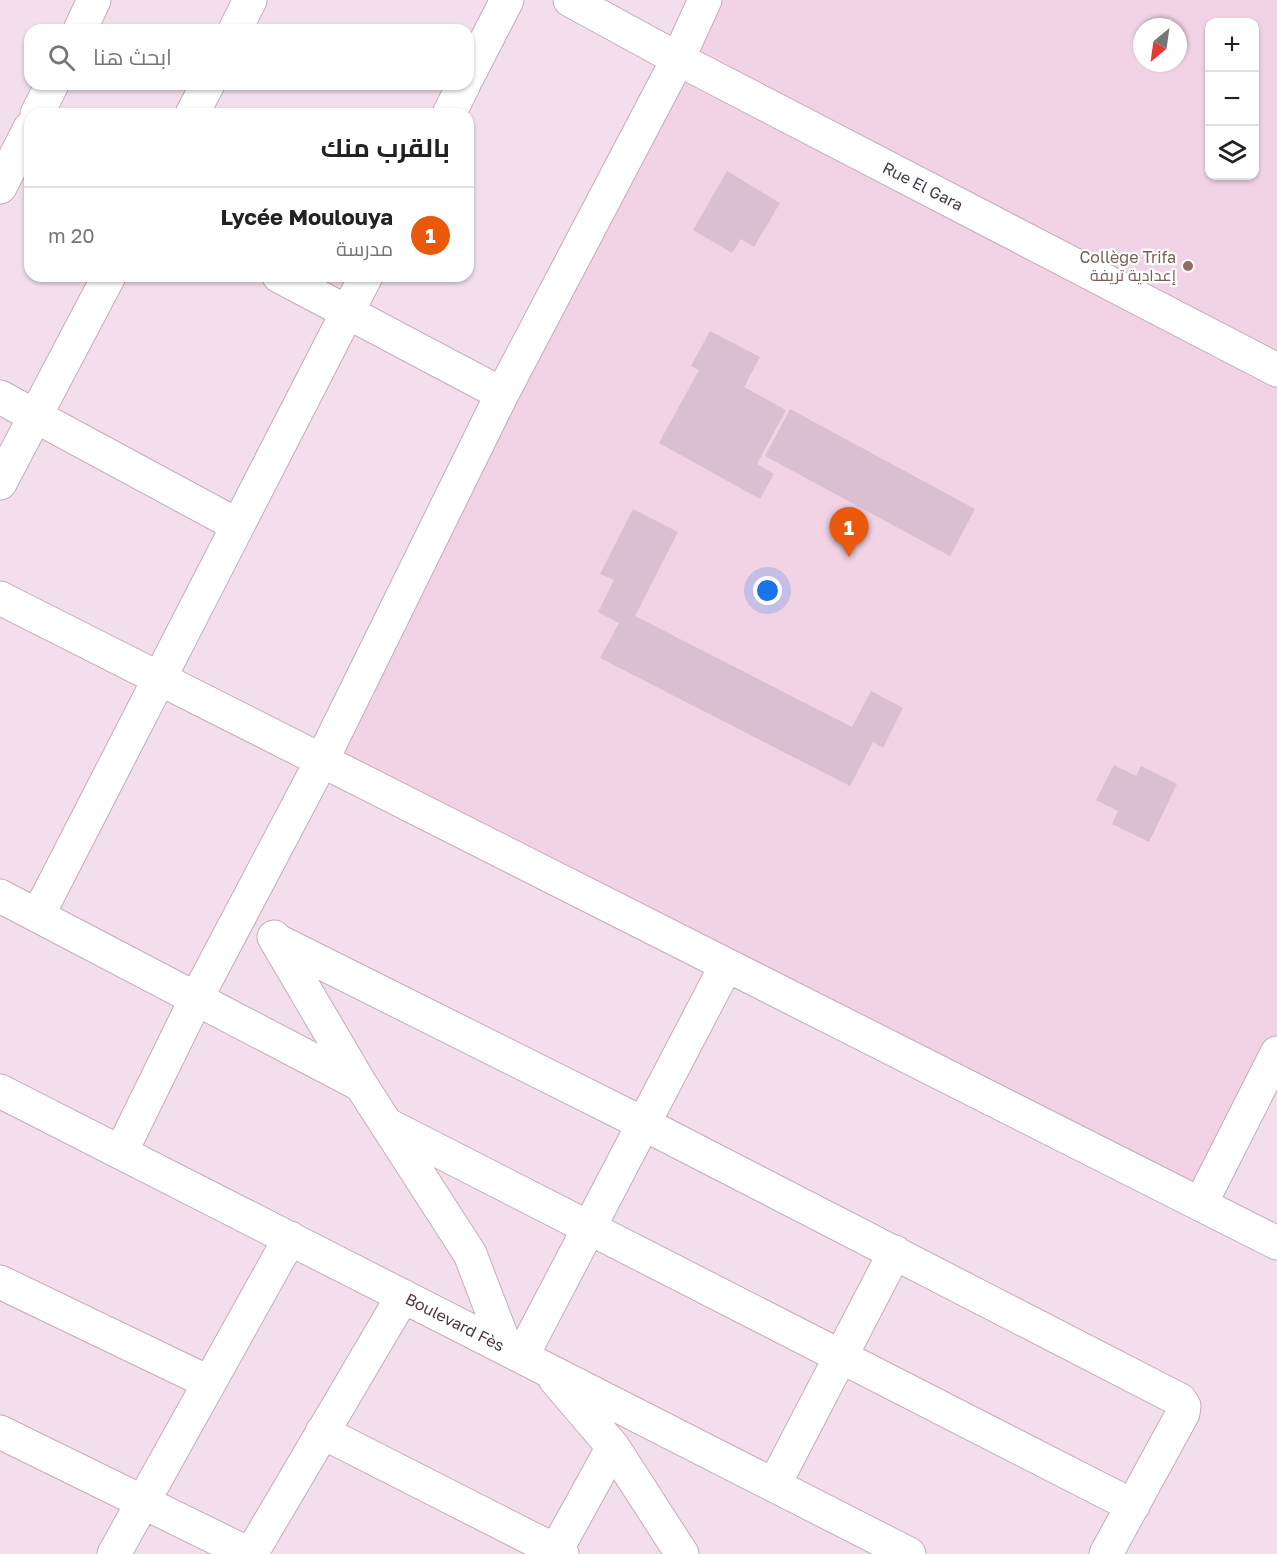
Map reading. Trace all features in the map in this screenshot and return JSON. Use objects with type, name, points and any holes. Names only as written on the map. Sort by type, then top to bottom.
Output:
[{"type":"street","points":[[83,24],[94,0]]},
{"type":"street","points":[[238,24],[250,0]]},
{"type":"street","points":[[474,64],[507,0]]},
{"type":"street","name":"Rue El Gara","points":[[570,0],[678,59],[1277,370]]},
{"type":"street","points":[[121,1152],[197,997],[321,762],[502,394],[678,59],[705,0]]},
{"type":"street","points":[[38,108],[48,90]]},
{"type":"street","points":[[195,108],[205,90]]},
{"type":"street","points":[[452,108],[461,90]]},
{"type":"street","points":[[0,187],[24,131]]},
{"type":"street","points":[[0,483],[106,282]]},
{"type":"street","points":[[290,282],[502,394]]},
{"type":"street","points":[[38,915],[363,282]]},
{"type":"street","points":[[0,397],[237,525]]},
{"type":"street","points":[[0,598],[1277,1243]]},
{"type":"street","points":[[0,896],[197,997],[361,1085]]},
{"type":"street","points":[[248,902],[276,940],[361,1085],[470,1254],[525,1358],[613,1447],[682,1554]]},
{"type":"street","points":[[276,940],[644,1124],[1180,1400],[1184,1406],[1183,1413],[1106,1554]]},
{"type":"street","points":[[525,1358],[590,1227],[726,966]]},
{"type":"street","points":[[1201,1203],[1277,1053]]},
{"type":"street","name":"Boulevard Fès","points":[[0,1091],[909,1554]]},
{"type":"street","points":[[388,1125],[1133,1506]]},
{"type":"street","points":[[114,1554],[290,1238]]},
{"type":"street","points":[[774,1485],[895,1252]]},
{"type":"street","points":[[0,1282],[208,1382]]},
{"type":"street","points":[[0,1432],[250,1554],[403,1296]]},
{"type":"street","points":[[322,1432],[557,1553],[613,1447]]},
{"type":"shaded area","points":[[0,0],[1277,0],[1277,1554],[0,1554]]},
{"type":"shaded area","points":[[708,0],[1277,0],[1277,1037],[1192,1205],[319,759]]},
{"type":"building","points":[[727,171],[780,203],[754,247],[741,239],[732,253],[693,230]]},
{"type":"building","points":[[710,331],[760,357],[744,387],[786,410],[757,464],[774,474],[760,499],[659,443],[699,370],[691,366]]},
{"type":"building","points":[[790,409],[975,509],[950,556],[765,456]]},
{"type":"building","points":[[633,509],[678,532],[635,616],[852,727],[871,691],[903,708],[883,748],[873,742],[850,786],[600,658],[619,623],[598,612],[614,580],[600,574]]},
{"type":"building","points":[[1114,765],[1136,776],[1141,766],[1177,784],[1149,842],[1112,824],[1118,811],[1096,800]]},
{"type":"place","name":"Collège Trifa إعدادية تريفة","points":[[1188,266]]},
{"type":"place","name":"Lycée Moulouya","points":[[849,557]]}]
